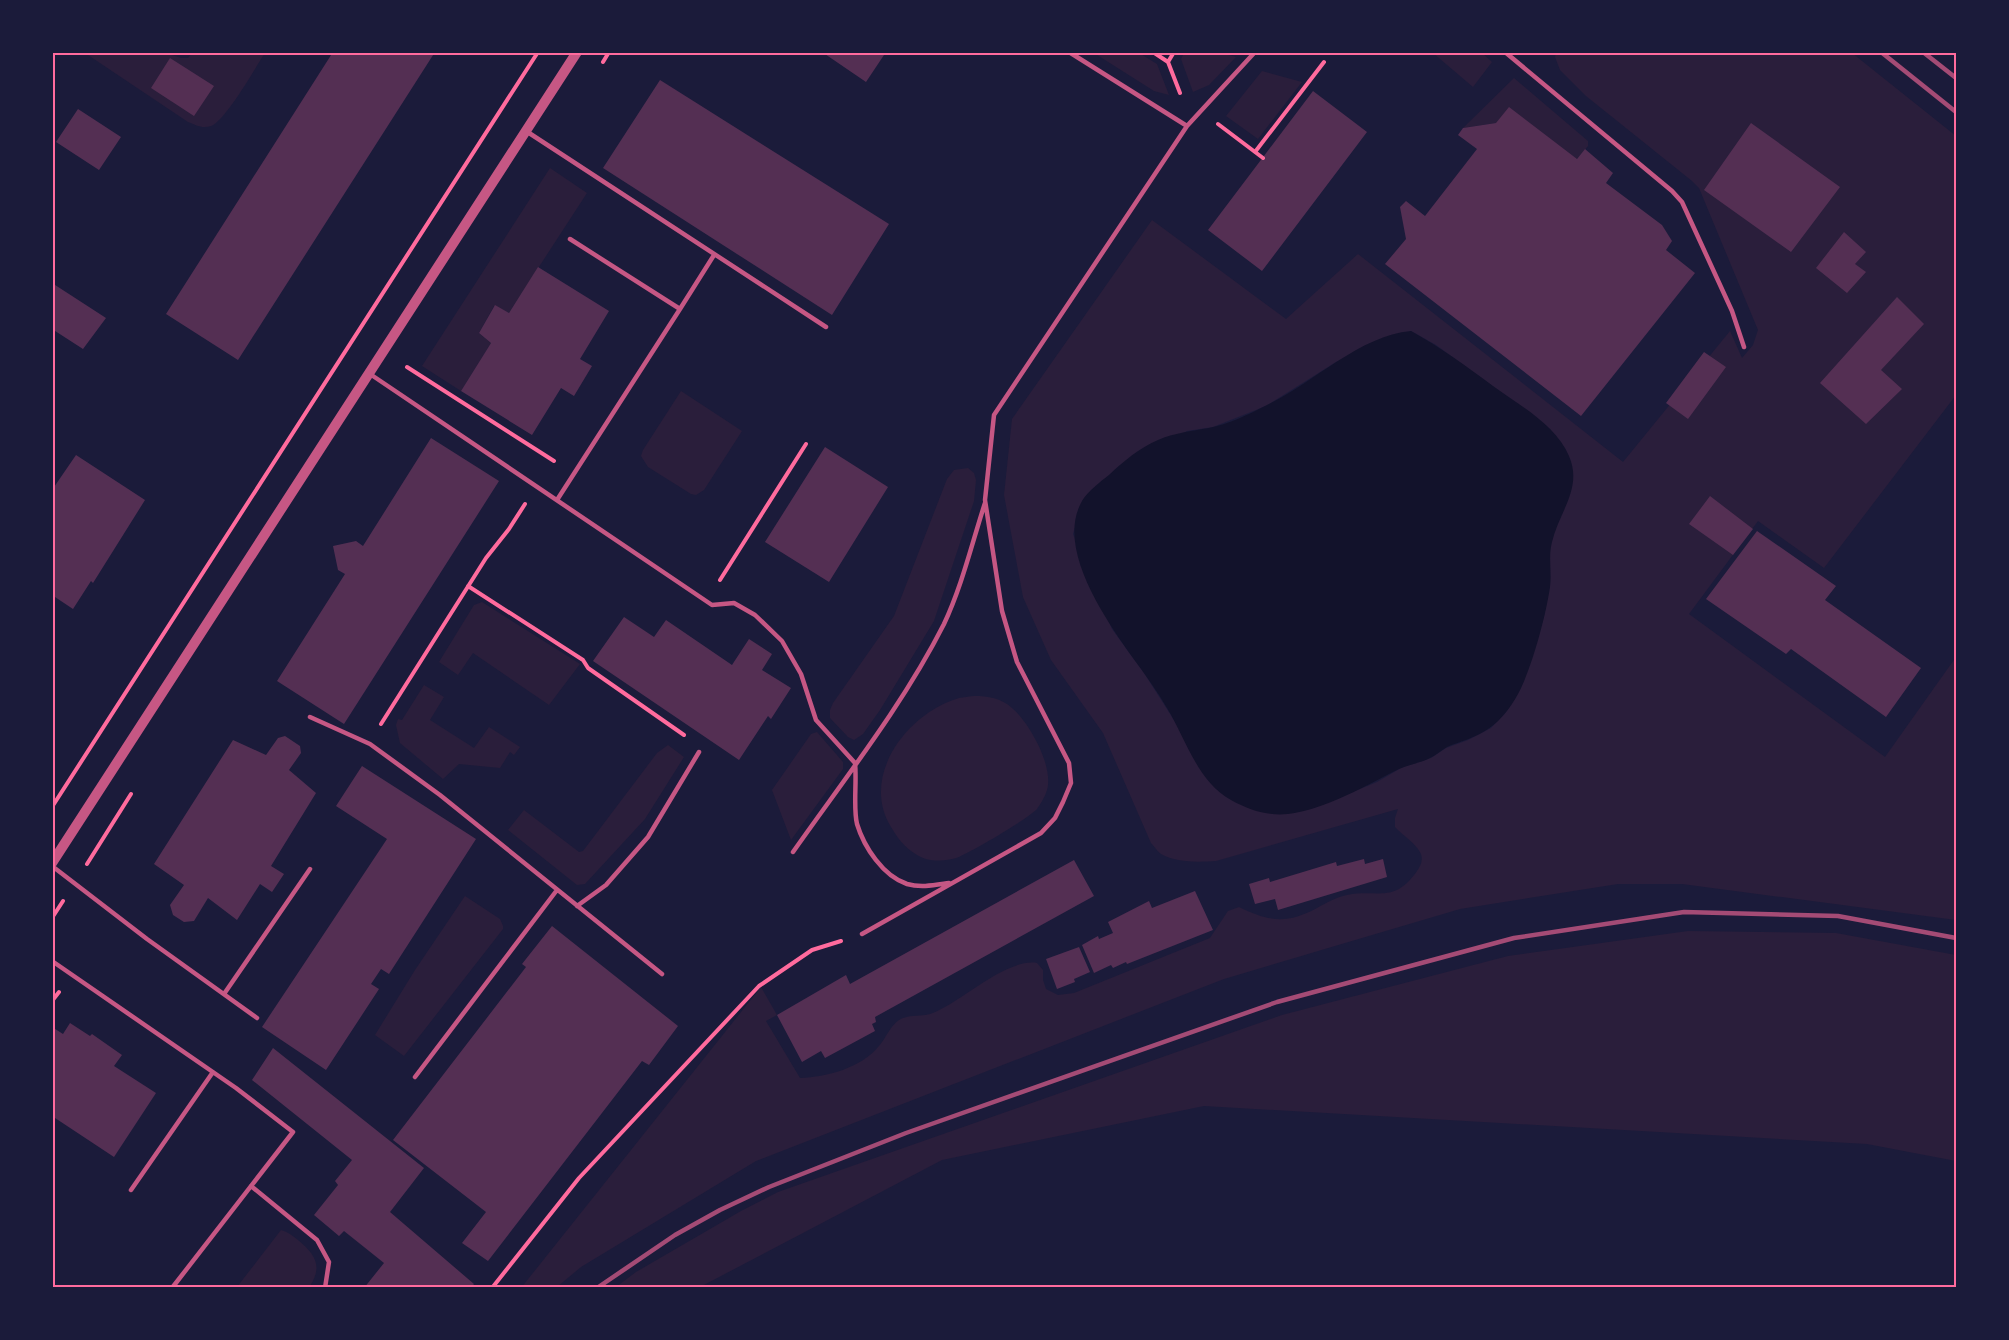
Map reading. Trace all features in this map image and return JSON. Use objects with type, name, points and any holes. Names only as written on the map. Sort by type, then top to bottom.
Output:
[{"type":"street","points":[[52,865],[577,52]]},
{"type":"lane","points":[[1069,52],[1187,126]]},
{"type":"lane","points":[[793,852],[910,684],[944,623],[962,577],[985,500],[994,415],[1187,126],[1255,52]]},
{"type":"lane","points":[[1505,52],[1672,191],[1682,202],[1732,311],[1744,347]]},
{"type":"lane","points":[[526,131],[826,327]]},
{"type":"lane","points":[[570,239],[680,309]]},
{"type":"lane","points":[[557,500],[714,255]]},
{"type":"lane","points":[[369,374],[712,604],[734,603],[755,615],[782,641],[787,649],[801,674],[816,720],[855,763],[857,822],[875,860],[888,872],[906,883],[926,886],[955,882]]},
{"type":"lane","points":[[862,934],[1041,833],[1055,818],[1071,783],[1069,763],[1017,662],[1002,611],[985,500]]},
{"type":"lane","points":[[310,717],[370,744],[440,795],[662,974]]},
{"type":"lane","points":[[577,906],[606,885],[648,837],[699,753]]},
{"type":"lane","points":[[52,865],[147,939],[257,1018]]},
{"type":"lane","points":[[224,994],[310,869]]},
{"type":"lane","points":[[415,1077],[557,890]]},
{"type":"lane","points":[[52,961],[213,1072],[293,1132],[172,1287]]},
{"type":"lane","points":[[131,1190],[213,1072]]},
{"type":"lane","points":[[251,1186],[317,1240],[329,1262],[325,1287]]},
{"type":"path","points":[[52,807],[538,52]]},
{"type":"path","points":[[1153,52],[1168,63],[1191,122]]},
{"type":"path","points":[[1168,63],[1174,52]]},
{"type":"path","points":[[1256,152],[1324,62]]},
{"type":"path","points":[[1200,111],[1263,159]]},
{"type":"path","points":[[407,367],[574,473]]},
{"type":"path","points":[[720,580],[806,444]]},
{"type":"path","points":[[381,723],[486,558],[509,529],[536,486]]},
{"type":"path","points":[[468,586],[583,660],[588,668],[697,744],[699,753]]},
{"type":"path","points":[[492,1287],[579,1178],[759,986],[812,950],[862,934]]},
{"type":"shaded area","points":[[85,53],[166,53],[188,58],[192,53],[265,53],[224,114],[217,122],[205,127],[188,122]]},
{"type":"shaded area","points":[[1094,53],[1139,53],[1157,64],[1169,95],[1154,91]]},
{"type":"shaded area","points":[[1184,53],[1221,53],[1236,57],[1209,85],[1193,92],[1181,59]]},
{"type":"shaded area","points":[[1433,53],[1482,53],[1492,62],[1473,87]]},
{"type":"shaded area","points":[[1556,53],[1852,53],[1956,136],[1956,395],[1824,568],[1758,521],[1689,614],[1885,757],[1956,657],[1956,920],[1682,884],[1618,884],[1460,909],[1224,979],[756,1161],[581,1267],[557,1287],[521,1288],[761,987],[777,1015],[766,1021],[800,1078],[821,1076],[853,1066],[872,1054],[899,1020],[930,1014],[1011,967],[1024,963],[1037,963],[1043,970],[1046,989],[1058,995],[1074,993],[1210,938],[1228,911],[1239,907],[1260,916],[1287,919],[1297,917],[1343,896],[1393,892],[1409,881],[1420,867],[1422,856],[1416,846],[1395,827],[1398,809],[1216,861],[1181,860],[1167,857],[1157,850],[1151,843],[1103,733],[1051,660],[1023,597],[1004,495],[1012,419],[1152,220],[1286,319],[1358,254],[1623,462],[1730,331],[1742,358],[1753,345],[1758,330],[1699,188],[1586,96],[1560,70],[1555,57]],"holes":[[[1411,331],[1436,345],[1532,415],[1567,502],[1555,526],[1549,553],[1550,583],[1544,617],[1521,688],[1506,712],[1491,728],[1446,748],[1431,758],[1401,768],[1377,782],[1311,809],[1179,728],[1144,673],[1112,629],[1073,534],[1083,500],[1119,466],[1187,431],[1213,427],[1266,406],[1336,362]]]},
{"type":"shaded area","points":[[1262,71],[1302,82],[1258,139],[1226,116]]},
{"type":"shaded area","points":[[1514,78],[1588,141],[1588,146],[1577,159],[1496,123],[1463,128]]},
{"type":"shaded area","points":[[550,168],[587,193],[509,313],[494,306],[479,333],[491,343],[461,391],[422,366]]},
{"type":"shaded area","points":[[1411,331],[1453,357],[1536,416],[1563,445],[1573,468],[1572,489],[1552,542],[1548,598],[1526,678],[1507,711],[1498,721],[1478,735],[1447,747],[1428,759],[1399,769],[1345,796],[1302,812],[1280,814],[1251,809],[1231,800],[1209,782],[1193,758],[1159,695],[1110,624],[1087,583],[1079,561],[1075,540],[1075,520],[1087,494],[1144,447],[1183,432],[1216,426],[1245,416],[1283,397],[1354,351],[1391,335]]},
{"type":"shaded area","points":[[681,391],[742,431],[704,490],[696,495],[648,467],[641,456]]},
{"type":"shaded area","points":[[968,468],[974,473],[976,480],[974,501],[934,621],[880,710],[863,734],[854,740],[848,737],[830,718],[830,710],[894,616],[947,479],[954,470]]},
{"type":"shaded area","points":[[482,602],[580,664],[549,705],[473,653],[458,675],[439,662],[474,605]]},
{"type":"shaded area","points":[[424,685],[444,697],[430,720],[474,748],[489,727],[520,747],[514,755],[510,752],[500,768],[459,764],[443,779],[400,743],[396,725],[398,719],[402,720]]},
{"type":"shaded area","points":[[974,696],[989,697],[1003,702],[1012,708],[1026,724],[1044,760],[1048,783],[1046,793],[1031,814],[966,853],[946,860],[923,858],[905,846],[891,827],[883,808],[881,788],[885,769],[893,750],[905,733],[920,719],[956,699]]},
{"type":"shaded area","points":[[817,732],[843,762],[843,769],[791,840],[772,790],[811,734]]},
{"type":"shaded area","points":[[668,745],[684,757],[645,819],[585,884],[577,885],[508,830],[524,810],[579,852],[583,851],[657,753]]},
{"type":"shaded area","points":[[465,896],[500,919],[503,929],[404,1056],[375,1035]]},
{"type":"shaded area","points":[[1688,931],[1836,933],[1956,955],[1956,1161],[1867,1144],[1204,1106],[942,1160],[700,1287],[616,1287],[636,1272],[778,1192],[1282,1015],[1508,956]]},
{"type":"shaded area","points":[[281,1230],[298,1240],[313,1255],[316,1272],[310,1286],[237,1287]]},
{"type":"building","points":[[333,52],[435,52],[238,360],[166,314]]},
{"type":"building","points":[[822,52],[886,52],[866,82]]},
{"type":"building","points":[[170,58],[214,86],[194,116],[151,88]]},
{"type":"building","points":[[660,80],[889,224],[832,315],[603,168]]},
{"type":"building","points":[[1313,91],[1367,132],[1262,271],[1208,230]]},
{"type":"building","points":[[1509,107],[1577,159],[1585,149],[1613,173],[1606,183],[1662,225],[1672,241],[1666,250],[1695,273],[1581,416],[1385,264],[1406,239],[1400,207],[1406,201],[1425,216],[1477,149],[1458,135],[1463,128],[1496,123]]},
{"type":"building","points":[[78,109],[121,137],[99,170],[56,142]]},
{"type":"building","points":[[1751,123],[1840,187],[1791,252],[1704,190]]},
{"type":"building","points":[[1844,232],[1866,252],[1855,264],[1866,272],[1847,293],[1816,268]]},
{"type":"building","points":[[538,267],[609,311],[580,359],[592,366],[574,396],[561,388],[532,435],[461,391],[491,343],[479,333],[495,305],[509,313]]},
{"type":"building","points":[[52,283],[106,318],[83,349],[52,329]]},
{"type":"building","points":[[1897,297],[1924,324],[1881,370],[1902,389],[1866,424],[1820,383]]},
{"type":"building","points":[[1704,352],[1726,367],[1688,419],[1666,403]]},
{"type":"building","points":[[431,438],[499,481],[344,724],[277,681],[345,574],[338,570],[333,546],[356,541],[363,546]]},
{"type":"building","points":[[825,447],[888,487],[829,582],[765,542]]},
{"type":"building","points":[[76,455],[145,500],[93,583],[91,581],[73,609],[52,595],[52,490]]},
{"type":"building","points":[[1710,496],[1753,529],[1733,555],[1689,524]]},
{"type":"building","points":[[1757,531],[1836,586],[1825,600],[1921,668],[1886,717],[1791,649],[1786,654],[1706,599]]},
{"type":"building","points":[[624,617],[654,637],[666,620],[732,665],[749,639],[772,654],[762,670],[791,688],[771,719],[768,716],[739,760],[593,661]]},
{"type":"building","points":[[285,736],[300,746],[301,753],[289,770],[316,793],[271,866],[284,874],[272,892],[260,884],[237,920],[208,898],[194,921],[184,922],[173,915],[170,905],[184,885],[154,864],[233,740],[266,755],[278,738]]},
{"type":"building","points":[[362,766],[476,839],[389,974],[381,969],[371,984],[379,989],[326,1070],[262,1027],[387,839],[336,806]]},
{"type":"building","points":[[1364,859],[1365,864],[1383,859],[1387,877],[1278,910],[1275,899],[1255,904],[1249,884],[1269,878],[1270,882],[1336,862],[1337,866]]},
{"type":"building","points":[[1074,860],[1094,896],[875,1017],[876,1022],[872,1024],[875,1031],[825,1058],[821,1051],[802,1062],[777,1015],[846,975],[850,984]]},
{"type":"building","points":[[1195,891],[1213,930],[1127,964],[1126,962],[1113,968],[1111,965],[1094,973],[1082,945],[1098,936],[1099,939],[1113,933],[1108,922],[1149,901],[1152,908]]},
{"type":"building","points":[[552,926],[678,1026],[649,1065],[642,1061],[488,1261],[462,1243],[486,1212],[393,1140],[526,967],[522,964]]},
{"type":"building","points":[[1079,947],[1090,972],[1074,979],[1075,982],[1057,989],[1046,959]]},
{"type":"building","points":[[70,1023],[90,1036],[92,1034],[122,1055],[114,1066],[156,1093],[114,1157],[52,1116],[52,1027],[63,1034]]},
{"type":"building","points":[[273,1048],[424,1168],[390,1212],[474,1284],[471,1288],[364,1288],[384,1263],[344,1231],[339,1236],[314,1215],[338,1185],[335,1181],[352,1160],[252,1080]]},
{"type":"railway","points":[[1881,52],[1956,112]]},
{"type":"railway","points":[[1923,52],[1956,78]]},
{"type":"railway","points":[[597,1288],[675,1235],[720,1210],[769,1187],[906,1133],[1277,1002],[1514,938],[1684,912],[1838,916],[1956,938]]}]
